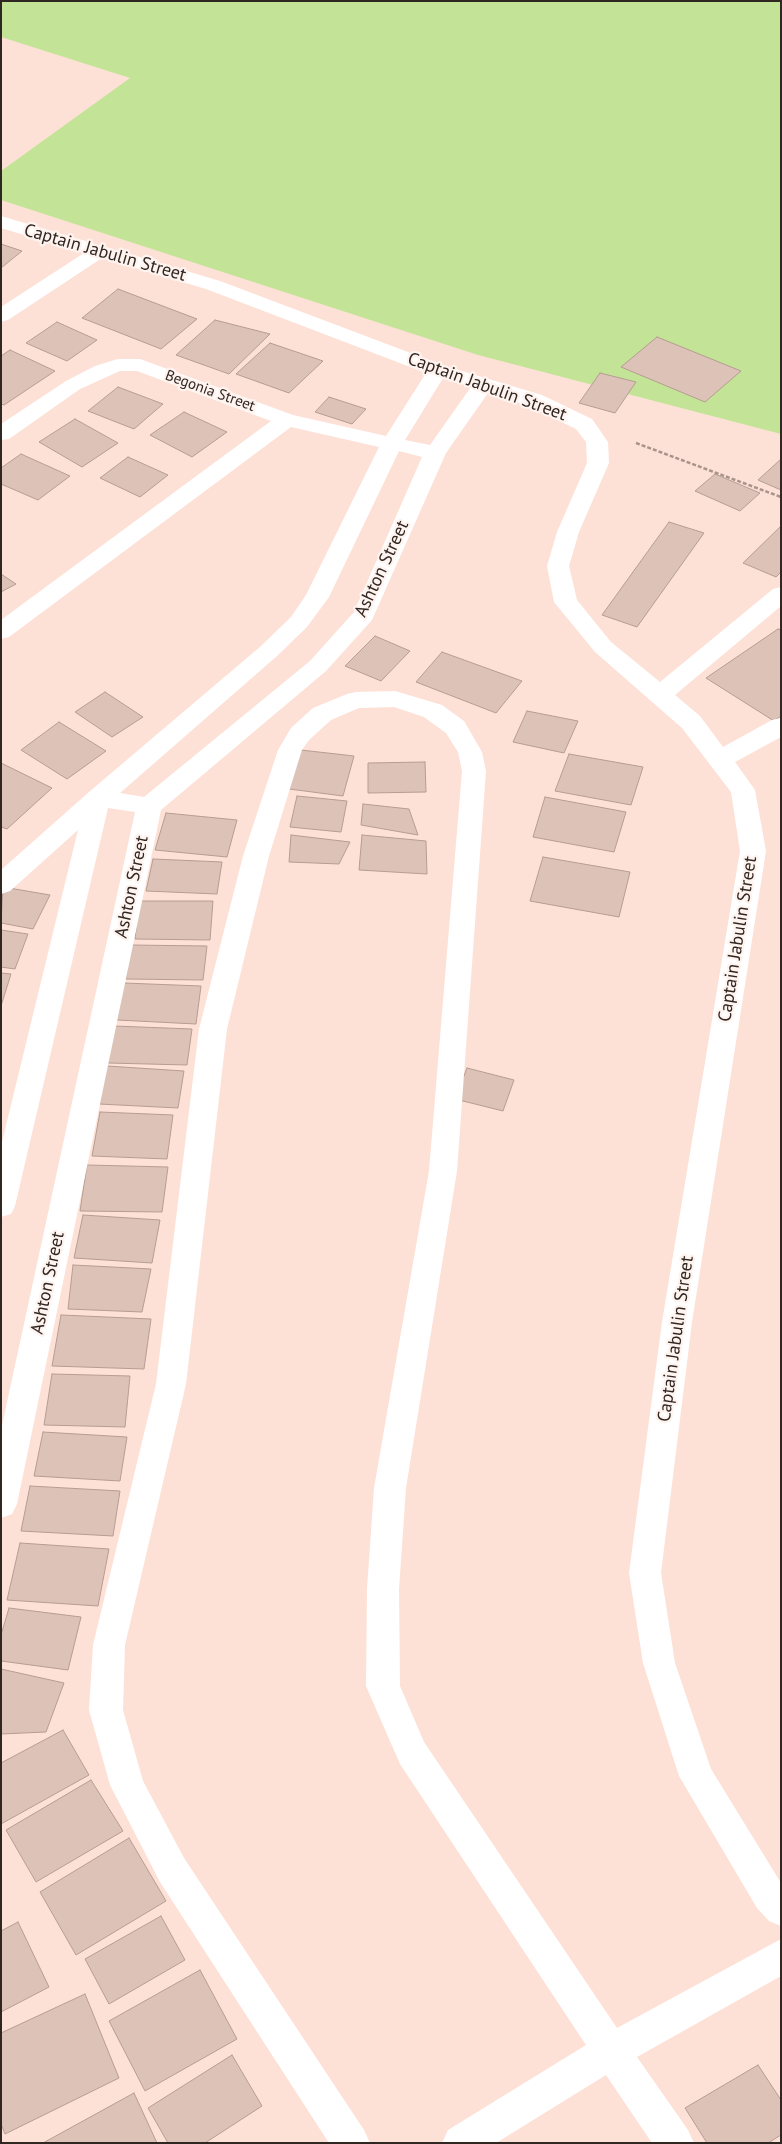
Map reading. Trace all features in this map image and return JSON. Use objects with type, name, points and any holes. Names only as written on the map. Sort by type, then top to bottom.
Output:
[{"type":"street","name":"Captain Jabulin Street","points":[[1,222],[214,285],[438,370],[534,400],[584,424],[596,442],[598,463],[568,532],[558,566],[566,602],[603,647],[692,722],[743,790],[753,851],[677,1322],[645,1573],[659,1663],[696,1776],[769,1896],[781,1909]]},
{"type":"street","points":[[1,316],[100,252]]},
{"type":"street","name":"Begonia Street","points":[[1,434],[73,385],[102,370],[118,365],[140,365],[288,420],[435,453]]},
{"type":"street","points":[[1,885],[98,798],[270,652],[299,622],[318,597],[392,443],[438,370]]},
{"type":"street","name":"Ashton Street","points":[[1,1504],[149,806],[318,666],[364,614],[435,453],[483,385]]},
{"type":"street","points":[[1,632],[288,420]]},
{"type":"street","points":[[660,695],[727,637],[781,594]]},
{"type":"street","points":[[351,2143],[172,1870],[127,1786],[106,1710],[109,1646],[171,1384],[213,1029],[251,876],[290,750],[300,734],[322,714],[356,700],[395,699],[433,711],[455,727],[470,752],[474,771],[443,1171],[390,1488],[383,1589],[383,1686],[412,1753],[610,2051],[676,2143]]},
{"type":"street","points":[[719,760],[781,726]]},
{"type":"street","points":[[98,798],[149,806]]},
{"type":"street","points":[[1,1206],[98,798]]},
{"type":"street","points":[[461,2143],[610,2051],[781,1956]]},
{"type":"path","points":[[584,424],[781,497]]},
{"type":"green space","points":[[1,1],[781,1],[781,434],[478,355],[1,200],[1,171],[130,78],[1,37]]},
{"type":"building","points":[[1,244],[22,251],[1,268]]},
{"type":"building","points":[[118,289],[197,319],[161,349],[82,318]]},
{"type":"building","points":[[215,320],[270,334],[229,374],[176,355]]},
{"type":"building","points":[[57,322],[97,340],[67,361],[26,343]]},
{"type":"building","points":[[657,337],[741,371],[705,402],[621,367]]},
{"type":"building","points":[[270,343],[323,361],[289,393],[236,374]]},
{"type":"building","points":[[10,350],[55,371],[4,405],[1,404],[1,356]]},
{"type":"building","points":[[600,373],[636,382],[615,413],[579,403]]},
{"type":"building","points":[[118,387],[163,404],[134,429],[88,411]]},
{"type":"building","points":[[329,397],[366,409],[352,424],[315,412]]},
{"type":"building","points":[[184,412],[227,432],[192,457],[150,435]]},
{"type":"building","points":[[75,419],[118,443],[82,467],[39,442]]},
{"type":"building","points":[[21,454],[70,476],[38,500],[1,484],[1,468]]},
{"type":"building","points":[[128,457],[168,475],[140,497],[100,478]]},
{"type":"building","points":[[781,459],[781,490],[758,480]]},
{"type":"building","points":[[715,474],[760,493],[740,511],[695,491]]},
{"type":"building","points":[[669,522],[704,533],[637,627],[602,615]]},
{"type":"building","points":[[781,526],[781,572],[776,577],[743,563]]},
{"type":"building","points":[[1,574],[16,584],[1,592]]},
{"type":"building","points":[[778,629],[781,630],[781,716],[774,721],[706,678]]},
{"type":"building","points":[[375,636],[410,651],[381,681],[345,666]]},
{"type":"building","points":[[442,652],[522,681],[496,713],[416,682]]},
{"type":"building","points":[[105,692],[143,717],[112,737],[75,712]]},
{"type":"building","points":[[527,711],[578,721],[564,753],[513,742]]},
{"type":"building","points":[[59,722],[106,751],[67,779],[21,750]]},
{"type":"building","points":[[301,750],[354,756],[343,796],[289,789]]},
{"type":"building","points":[[569,754],[643,767],[631,805],[555,791]]},
{"type":"building","points":[[425,762],[426,792],[368,793],[368,763]]},
{"type":"building","points":[[1,763],[52,788],[7,829],[1,827]]},
{"type":"building","points":[[297,796],[347,801],[341,832],[290,827]]},
{"type":"building","points":[[545,797],[626,812],[614,852],[533,837]]},
{"type":"building","points":[[363,804],[409,809],[418,835],[361,825]]},
{"type":"building","points":[[166,813],[237,820],[227,857],[155,850]]},
{"type":"building","points":[[291,835],[350,842],[339,864],[289,862]]},
{"type":"building","points":[[362,835],[426,841],[427,874],[359,870]]},
{"type":"building","points":[[543,857],[630,872],[619,917],[530,901]]},
{"type":"building","points":[[153,859],[222,862],[217,894],[146,891]]},
{"type":"building","points":[[3,887],[50,895],[33,929],[1,923]]},
{"type":"building","points":[[139,901],[213,901],[210,940],[135,939]]},
{"type":"building","points":[[1,930],[28,934],[15,969],[1,967]]},
{"type":"building","points":[[130,945],[207,946],[203,980],[126,979]]},
{"type":"building","points":[[1,973],[11,974],[1,1006]]},
{"type":"building","points":[[124,983],[201,986],[196,1024],[117,1020]]},
{"type":"building","points":[[114,1026],[192,1029],[187,1065],[108,1063]]},
{"type":"building","points":[[107,1066],[184,1071],[178,1108],[99,1104]]},
{"type":"building","points":[[467,1068],[514,1080],[503,1111],[455,1099]]},
{"type":"building","points":[[100,1112],[173,1115],[167,1159],[92,1156]]},
{"type":"building","points":[[87,1165],[168,1167],[162,1212],[80,1211]]},
{"type":"building","points":[[83,1215],[160,1220],[152,1263],[74,1258]]},
{"type":"building","points":[[73,1265],[151,1269],[142,1312],[68,1309]]},
{"type":"building","points":[[61,1315],[151,1319],[144,1369],[52,1366]]},
{"type":"building","points":[[52,1374],[130,1376],[125,1427],[44,1425]]},
{"type":"building","points":[[43,1432],[127,1437],[120,1481],[34,1476]]},
{"type":"building","points":[[30,1486],[120,1491],[113,1536],[21,1531]]},
{"type":"building","points":[[20,1543],[109,1549],[98,1606],[7,1600]]},
{"type":"building","points":[[9,1608],[81,1617],[68,1670],[1,1661],[1,1635]]},
{"type":"building","points":[[1,1669],[64,1683],[46,1732],[1,1734]]},
{"type":"building","points":[[63,1730],[89,1775],[1,1824],[1,1763]]},
{"type":"building","points":[[91,1780],[123,1831],[36,1882],[6,1830]]},
{"type":"building","points":[[129,1838],[166,1901],[76,1955],[40,1892]]},
{"type":"building","points":[[161,1916],[185,1960],[109,2004],[85,1959]]},
{"type":"building","points":[[18,1922],[49,1987],[1,2012],[1,1931]]},
{"type":"building","points":[[200,1970],[237,2039],[145,2091],[109,2021]]},
{"type":"building","points":[[85,1994],[119,2078],[5,2134],[1,2124],[1,2033]]},
{"type":"building","points":[[232,2055],[262,2106],[205,2143],[168,2143],[148,2108]]},
{"type":"building","points":[[758,2065],[781,2100],[781,2135],[768,2143],[707,2143],[685,2108]]},
{"type":"building","points":[[134,2093],[157,2143],[43,2143]]}]
